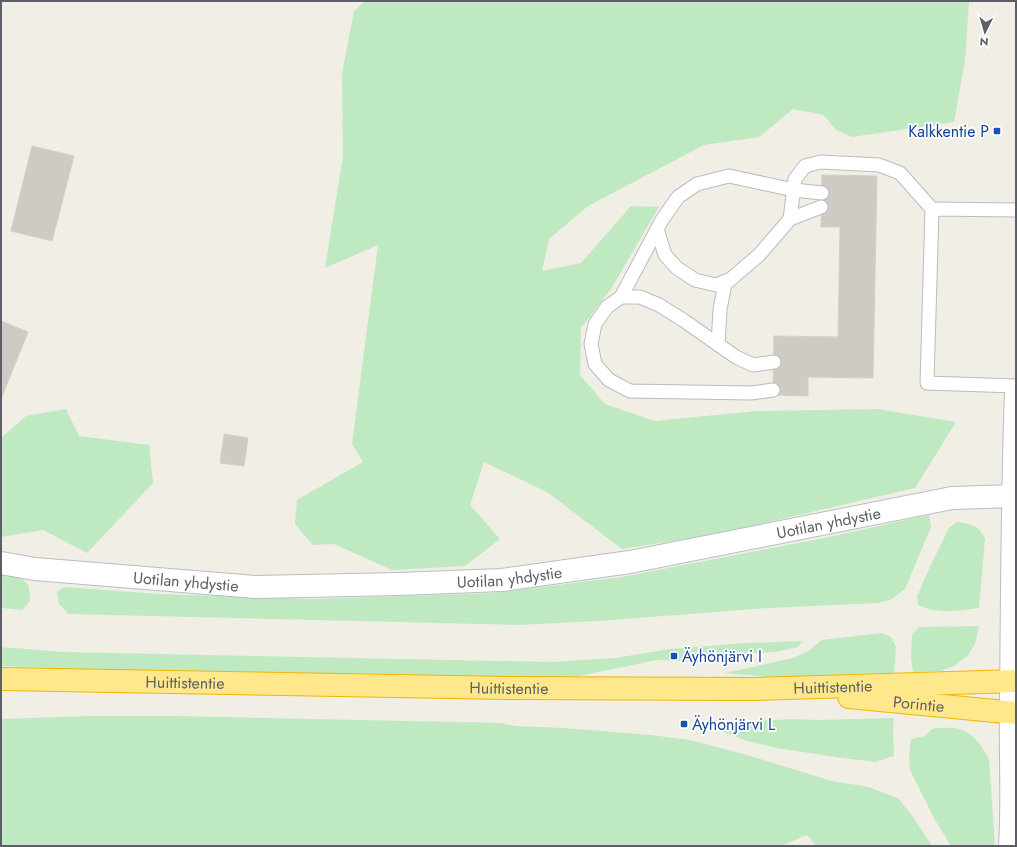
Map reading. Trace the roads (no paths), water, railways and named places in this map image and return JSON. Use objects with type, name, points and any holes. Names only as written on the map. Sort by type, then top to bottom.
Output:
[{"type":"highway","name":"Huittistentie","points":[[1,679],[508,688],[754,689],[1013,681]]},
{"type":"highway","name":"Porintie","points":[[754,689],[1013,713]]},
{"type":"main road","points":[[1010,846],[1012,825],[1013,496],[1016,393]]},
{"type":"main road","name":"Uotilan yhdystie","points":[[1,563],[35,570],[256,587],[502,580],[630,562],[952,498],[1013,496]]},
{"type":"lane","points":[[790,219],[795,179],[805,166],[820,162],[879,165],[900,174],[932,209],[927,382],[1016,386]]},
{"type":"lane","points":[[773,390],[751,393],[630,391],[609,380],[595,364],[591,344],[595,324],[607,307],[621,297],[657,229],[678,197],[697,184],[729,176],[794,190],[822,193]]},
{"type":"lane","points":[[718,345],[720,309],[725,284],[759,255],[790,219],[821,207]]},
{"type":"lane","points":[[932,209],[1016,210]]},
{"type":"lane","points":[[657,229],[665,255],[676,268],[695,280],[716,285],[732,279]]},
{"type":"lane","points":[[621,297],[640,297],[659,306],[683,320],[736,357],[753,365],[774,362]]},
{"type":"place","name":"Kalkkentie P","points":[[997,131]]},
{"type":"place","name":"Äyhönjärvi I","points":[[674,656]]},
{"type":"place","name":"Äyhönjärvi L","points":[[684,724]]}]
